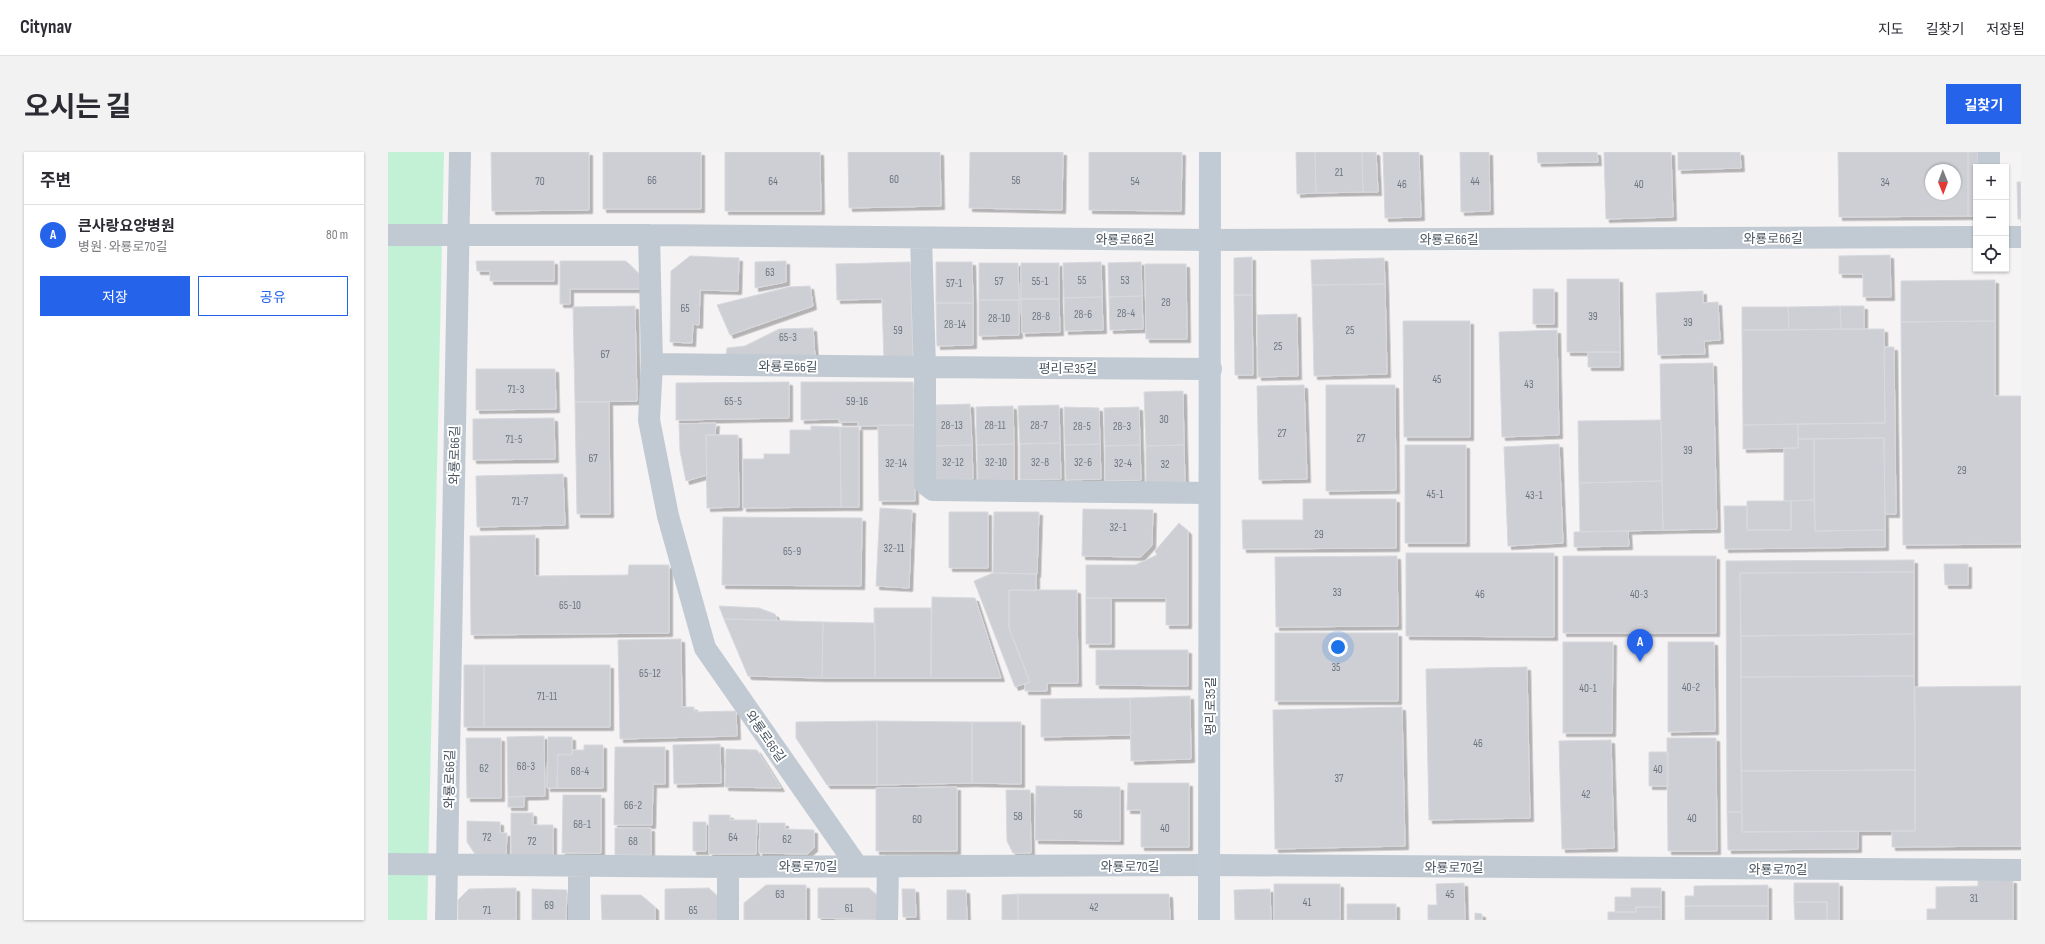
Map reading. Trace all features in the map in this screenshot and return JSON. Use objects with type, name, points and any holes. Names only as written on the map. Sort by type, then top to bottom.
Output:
[{"type":"street","points":[[388,236],[458,236],[460,152]]},
{"type":"street","name":"평리로35길","points":[[1209,920],[1209,493],[1211,369],[1210,152]]},
{"type":"street","points":[[1989,152],[1989,164]]},
{"type":"street","name":"와룡로66길","points":[[649,234],[652,364],[649,420],[668,516],[705,648],[857,866]]},
{"type":"street","name":"와룡로66길","points":[[447,865],[458,236],[649,234],[1211,240],[1973,237]]},
{"type":"street","points":[[2009,237],[2021,238]]},
{"type":"street","points":[[921,238],[925,367],[925,484],[933,490],[1209,493]]},
{"type":"street","name":"와룡로66길","points":[[652,364],[925,367]]},
{"type":"street","name":"평리로35길","points":[[925,367],[1211,369]]},
{"type":"street","name":"와룡로70길","points":[[388,864],[728,867],[1210,866],[2021,870]]},
{"type":"street","points":[[446,920],[447,865]]},
{"type":"street","points":[[579,866],[579,920]]},
{"type":"street","points":[[887,920],[888,866]]},
{"type":"street","points":[[728,867],[728,920]]},
{"type":"green space","points":[[388,152],[444,152],[427,920],[388,920]]},
{"type":"building","points":[[491,152],[589,152],[589,210],[492,211]]},
{"type":"building","points":[[603,152],[701,152],[701,209],[603,209]]},
{"type":"building","points":[[725,152],[820,152],[821,211],[725,211]]},
{"type":"building","points":[[848,152],[940,152],[941,206],[849,208]]},
{"type":"building","points":[[970,152],[1063,152],[1062,210],[969,208]]},
{"type":"building","points":[[1089,152],[1182,152],[1181,211],[1089,210]]},
{"type":"building","points":[[1296,152],[1315,152],[1316,193],[1297,194]]},
{"type":"building","points":[[1315,152],[1362,152],[1363,192],[1316,193]]},
{"type":"building","points":[[1362,152],[1376,152],[1378,192],[1363,192]]},
{"type":"building","points":[[1383,152],[1419,152],[1421,217],[1385,218]]},
{"type":"building","points":[[1460,152],[1489,152],[1490,211],[1461,212]]},
{"type":"building","points":[[1537,152],[1597,152],[1598,162],[1538,163]]},
{"type":"building","points":[[1604,152],[1671,152],[1673,217],[1606,219]]},
{"type":"building","points":[[1678,152],[1740,152],[1741,168],[1678,170]]},
{"type":"building","points":[[1838,152],[1968,152],[1968,216],[1839,217]]},
{"type":"building","points":[[1968,152],[1978,152],[1978,164],[1973,164],[1973,216],[1968,216]]},
{"type":"building","points":[[2017,182],[2021,182],[2021,219],[2018,219]]},
{"type":"building","points":[[1890,255],[1891,297],[1863,297],[1863,274],[1839,274],[1839,256]]},
{"type":"building","points":[[690,256],[739,258],[738,291],[700,290],[699,325],[693,324],[692,343],[670,342],[671,271]]},
{"type":"building","points":[[1252,257],[1252,295],[1234,295],[1234,258]]},
{"type":"building","points":[[1384,258],[1385,284],[1312,285],[1311,260]]},
{"type":"building","points":[[476,261],[554,261],[554,281],[490,281],[490,271],[477,271]]},
{"type":"building","points":[[560,261],[626,261],[640,275],[639,289],[570,289],[570,304],[560,304]]},
{"type":"building","points":[[786,261],[786,282],[755,288],[755,262]]},
{"type":"building","points":[[910,262],[913,360],[884,361],[882,299],[837,300],[836,264]]},
{"type":"building","points":[[936,262],[972,262],[973,303],[936,303]]},
{"type":"building","points":[[1101,262],[1102,297],[1064,298],[1063,263]]},
{"type":"building","points":[[1141,262],[1142,296],[1109,297],[1108,263]]},
{"type":"building","points":[[979,263],[1018,263],[1019,300],[979,300]]},
{"type":"building","points":[[1021,263],[1059,263],[1059,299],[1021,299]]},
{"type":"building","points":[[1145,264],[1186,264],[1187,339],[1146,339]]},
{"type":"building","points":[[1567,279],[1619,279],[1620,352],[1567,352]]},
{"type":"building","points":[[1995,280],[1995,321],[1901,322],[1901,281]]},
{"type":"building","points":[[1385,284],[1387,374],[1314,376],[1312,285]]},
{"type":"building","points":[[810,286],[813,306],[730,335],[717,305],[789,287]]},
{"type":"building","points":[[1533,289],[1554,289],[1554,324],[1533,324]]},
{"type":"building","points":[[1703,291],[1703,303],[1718,302],[1720,340],[1704,341],[1705,354],[1658,355],[1656,293]]},
{"type":"building","points":[[1234,295],[1252,295],[1253,375],[1235,375]]},
{"type":"building","points":[[1142,296],[1143,329],[1110,330],[1109,297]]},
{"type":"building","points":[[1102,297],[1103,330],[1065,331],[1064,298]]},
{"type":"building","points":[[1021,299],[1059,299],[1060,332],[1022,333]]},
{"type":"building","points":[[979,300],[1019,300],[1019,335],[979,336]]},
{"type":"building","points":[[936,303],[973,303],[973,345],[937,346]]},
{"type":"building","points":[[635,306],[637,401],[575,402],[573,307]]},
{"type":"building","points":[[1840,306],[1841,329],[1789,330],[1788,307]]},
{"type":"building","points":[[1840,306],[1864,306],[1864,329],[1841,329]]},
{"type":"building","points":[[1742,307],[1788,307],[1789,330],[1742,330]]},
{"type":"building","points":[[1297,314],[1298,376],[1258,377],[1257,315]]},
{"type":"building","points":[[1403,321],[1470,321],[1470,437],[1404,437]]},
{"type":"building","points":[[1995,321],[1995,396],[2021,396],[2021,544],[1903,545],[1901,322]]},
{"type":"building","points":[[813,328],[815,357],[726,356],[727,348],[745,346],[779,329]]},
{"type":"building","points":[[1884,329],[1885,423],[1743,425],[1742,330]]},
{"type":"building","points":[[1557,330],[1559,435],[1502,437],[1499,332]]},
{"type":"building","points":[[1884,347],[1894,347],[1896,514],[1885,514],[1884,438],[1798,439],[1798,424],[1885,423]]},
{"type":"building","points":[[1588,352],[1620,352],[1620,367],[1588,367]]},
{"type":"building","points":[[1713,363],[1717,529],[1663,530],[1660,364]]},
{"type":"building","points":[[476,369],[555,369],[556,409],[476,410]]},
{"type":"building","points":[[789,382],[789,418],[676,420],[676,383]]},
{"type":"building","points":[[801,382],[913,382],[914,425],[858,426],[858,422],[839,422],[839,419],[801,420]]},
{"type":"building","points":[[1304,385],[1307,479],[1259,480],[1257,386]]},
{"type":"building","points":[[1326,385],[1395,385],[1396,490],[1326,491]]},
{"type":"building","points":[[1183,391],[1184,445],[1146,446],[1144,392]]},
{"type":"building","points":[[575,402],[609,402],[610,514],[577,514]]},
{"type":"building","points":[[970,404],[972,445],[934,446],[934,405]]},
{"type":"building","points":[[1059,405],[1060,443],[1020,444],[1018,406]]},
{"type":"building","points":[[1013,406],[1014,444],[977,445],[976,407]]},
{"type":"building","points":[[1064,407],[1099,408],[1100,444],[1065,445]]},
{"type":"building","points":[[1139,407],[1140,445],[1105,446],[1104,408]]},
{"type":"building","points":[[554,418],[555,459],[473,460],[473,419]]},
{"type":"building","points":[[1661,420],[1662,481],[1579,483],[1578,421]]},
{"type":"building","points":[[716,423],[715,435],[706,435],[707,475],[686,481],[680,451],[679,424]]},
{"type":"building","points":[[1798,424],[1798,448],[1743,449],[1743,425]]},
{"type":"building","points":[[878,425],[914,425],[915,501],[879,501]]},
{"type":"building","points":[[811,426],[840,427],[841,507],[743,508],[743,459],[764,459],[764,454],[790,454],[790,430],[811,430]]},
{"type":"building","points":[[840,427],[859,427],[859,507],[841,507]]},
{"type":"building","points":[[706,435],[738,435],[739,507],[707,508]]},
{"type":"building","points":[[1884,438],[1885,530],[1815,531],[1814,439]]},
{"type":"building","points":[[1798,439],[1814,439],[1814,500],[1784,501],[1784,448],[1798,448]]},
{"type":"building","points":[[1060,443],[1061,479],[1020,480],[1020,444]]},
{"type":"building","points":[[1014,444],[1014,480],[978,481],[977,445]]},
{"type":"building","points":[[1100,444],[1101,479],[1066,480],[1065,445]]},
{"type":"building","points":[[1559,444],[1563,543],[1508,546],[1504,447]]},
{"type":"building","points":[[972,445],[973,479],[935,480],[934,446]]},
{"type":"building","points":[[1140,445],[1141,480],[1105,481],[1105,446]]},
{"type":"building","points":[[1184,445],[1185,482],[1146,483],[1146,446]]},
{"type":"building","points":[[1405,445],[1466,445],[1466,543],[1405,543]]},
{"type":"building","points":[[563,474],[565,525],[477,527],[476,476]]},
{"type":"building","points":[[1662,481],[1663,530],[1580,532],[1579,483]]},
{"type":"building","points":[[1303,499],[1396,499],[1396,548],[1243,549],[1242,520],[1303,520]]},
{"type":"building","points":[[1814,500],[1815,531],[1885,530],[1885,547],[1725,549],[1724,506],[1747,506],[1747,530],[1791,530],[1791,501]]},
{"type":"building","points":[[1747,501],[1791,501],[1791,530],[1747,530]]},
{"type":"building","points":[[880,508],[912,510],[909,588],[876,586]]},
{"type":"building","points":[[1083,509],[1153,510],[1152,545],[1141,557],[1082,556]]},
{"type":"building","points":[[949,512],[988,512],[988,568],[949,568]]},
{"type":"building","points":[[994,512],[1039,512],[1037,574],[993,573]]},
{"type":"building","points":[[723,517],[862,518],[861,586],[722,585]]},
{"type":"building","points":[[1179,523],[1188,531],[1188,625],[1166,625],[1166,598],[1086,598],[1086,565],[1135,565],[1157,555],[1155,551]]},
{"type":"building","points":[[1628,531],[1629,546],[1574,547],[1574,532]]},
{"type":"building","points":[[535,535],[535,576],[628,575],[629,565],[669,565],[669,633],[471,635],[470,536]]},
{"type":"building","points":[[1406,553],[1554,553],[1554,637],[1406,636]]},
{"type":"building","points":[[1397,556],[1398,626],[1276,627],[1275,557]]},
{"type":"building","points":[[1563,556],[1716,556],[1716,633],[1563,633]]},
{"type":"building","points":[[1914,560],[1914,572],[1740,573],[1742,812],[1727,812],[1726,561]]},
{"type":"building","points":[[1944,564],[1968,564],[1968,585],[1945,585]]},
{"type":"building","points":[[1914,572],[1914,634],[1741,636],[1740,573]]},
{"type":"building","points":[[993,573],[1036,574],[1036,591],[1009,590],[1009,628],[1030,682],[1015,687],[974,581]]},
{"type":"building","points":[[1009,590],[1077,590],[1078,683],[1047,683],[1047,691],[1025,691],[1025,684],[1030,682],[1009,628]]},
{"type":"building","points":[[932,597],[975,598],[1001,678],[931,678]]},
{"type":"building","points":[[1086,598],[1111,598],[1111,644],[1086,644]]},
{"type":"building","points":[[719,606],[759,608],[775,614],[777,620],[724,619]]},
{"type":"building","points":[[874,608],[931,608],[931,678],[875,678]]},
{"type":"building","points":[[724,619],[823,622],[822,678],[748,676]]},
{"type":"building","points":[[823,622],[875,623],[875,678],[822,678]]},
{"type":"building","points":[[1275,633],[1398,633],[1398,701],[1275,701]]},
{"type":"building","points":[[1914,634],[1914,676],[1741,677],[1741,636]]},
{"type":"building","points":[[681,639],[682,707],[694,707],[694,712],[736,711],[737,736],[620,739],[618,640]]},
{"type":"building","points":[[1563,642],[1613,642],[1612,733],[1563,733]]},
{"type":"building","points":[[1668,642],[1714,642],[1715,731],[1668,732]]},
{"type":"building","points":[[1096,650],[1188,650],[1188,686],[1096,685]]},
{"type":"building","points":[[464,665],[484,665],[484,727],[464,727]]},
{"type":"building","points":[[484,665],[610,665],[610,727],[484,727]]},
{"type":"building","points":[[1527,667],[1530,818],[1429,820],[1426,669]]},
{"type":"building","points":[[1914,676],[1915,770],[1741,771],[1741,677]]},
{"type":"building","points":[[2021,686],[2021,846],[1892,847],[1892,831],[1915,831],[1915,687]]},
{"type":"building","points":[[1190,696],[1191,759],[1131,761],[1130,698]]},
{"type":"building","points":[[1130,698],[1131,735],[1041,737],[1041,699]]},
{"type":"building","points":[[1402,707],[1405,846],[1275,849],[1273,710]]},
{"type":"building","points":[[877,721],[972,722],[972,783],[877,785]]},
{"type":"building","points":[[877,721],[877,785],[827,785],[796,738],[796,722]]},
{"type":"building","points":[[972,722],[1021,722],[1021,784],[972,783]]},
{"type":"building","points":[[544,736],[545,796],[508,797],[507,737]]},
{"type":"building","points":[[548,737],[572,737],[572,755],[558,754],[557,788],[547,788]]},
{"type":"building","points":[[466,738],[501,738],[501,798],[467,798]]},
{"type":"building","points":[[1667,738],[1716,738],[1717,851],[1668,851]]},
{"type":"building","points":[[1611,740],[1614,848],[1562,849],[1559,741]]},
{"type":"building","points":[[720,744],[721,783],[674,784],[673,745]]},
{"type":"building","points":[[584,745],[603,745],[603,788],[557,788],[558,754],[572,755],[572,750],[584,750]]},
{"type":"building","points":[[615,747],[665,747],[665,784],[653,784],[652,825],[614,825]]},
{"type":"building","points":[[726,749],[757,750],[781,788],[725,787]]},
{"type":"building","points":[[1649,752],[1668,752],[1668,786],[1649,786]]},
{"type":"building","points":[[1915,770],[1915,831],[1742,832],[1741,771]]},
{"type":"building","points":[[1128,783],[1189,783],[1189,847],[1141,847],[1141,810],[1127,810]]},
{"type":"building","points":[[1036,786],[1120,787],[1120,841],[1035,840]]},
{"type":"building","points":[[957,787],[957,851],[876,851],[876,788]]},
{"type":"building","points":[[1006,790],[1030,790],[1031,853],[1013,853],[1007,841]]},
{"type":"building","points":[[563,795],[601,795],[601,853],[562,853]]},
{"type":"building","points":[[524,796],[524,807],[508,807],[508,797]]},
{"type":"building","points":[[1727,812],[1742,812],[1742,832],[1858,831],[1858,849],[1728,850]]},
{"type":"building","points":[[511,813],[533,813],[533,825],[553,825],[553,857],[511,857]]},
{"type":"building","points":[[709,815],[730,815],[730,820],[757,820],[756,854],[709,854]]},
{"type":"building","points":[[467,821],[500,822],[500,833],[507,833],[506,855],[475,854],[467,842]]},
{"type":"building","points":[[693,822],[706,822],[706,851],[693,851]]},
{"type":"building","points":[[760,823],[785,823],[785,829],[814,830],[814,848],[807,854],[759,853]]},
{"type":"building","points":[[615,828],[651,828],[651,855],[615,855]]},
{"type":"building","points":[[1978,880],[2013,880],[2013,920],[1927,920],[1927,909],[1936,909],[1936,887],[1978,886]]},
{"type":"building","points":[[1464,883],[1465,920],[1428,920],[1428,905],[1437,905],[1436,884]]},
{"type":"building","points":[[1794,883],[1839,883],[1839,920],[1827,920],[1827,902],[1794,902]]},
{"type":"building","points":[[1274,884],[1340,884],[1340,920],[1274,920]]},
{"type":"building","points":[[766,885],[806,885],[806,920],[744,920],[744,903]]},
{"type":"building","points":[[1768,885],[1768,906],[1685,906],[1685,896],[1694,896],[1694,886]]},
{"type":"building","points":[[516,888],[516,920],[458,920],[458,900],[469,889]]},
{"type":"building","points":[[709,888],[720,899],[720,920],[665,920],[665,889]]},
{"type":"building","points":[[818,888],[869,888],[880,898],[880,920],[818,918]]},
{"type":"building","points":[[1631,888],[1661,888],[1661,907],[1636,907],[1636,912],[1615,912],[1615,897],[1631,897]]},
{"type":"building","points":[[532,889],[567,890],[566,920],[532,920]]},
{"type":"building","points":[[902,889],[915,889],[916,917],[903,917]]},
{"type":"building","points":[[1270,889],[1271,920],[1235,920],[1234,890]]},
{"type":"building","points":[[947,890],[966,890],[967,920],[947,920]]},
{"type":"building","points":[[1018,894],[1169,894],[1170,920],[1018,920]]},
{"type":"building","points":[[1018,894],[1018,920],[1002,920],[1002,895]]},
{"type":"building","points":[[601,895],[641,895],[655,907],[655,920],[602,920]]},
{"type":"building","points":[[1794,902],[1827,902],[1827,920],[1795,920]]},
{"type":"building","points":[[1347,904],[1396,904],[1396,920],[1347,920]]},
{"type":"building","points":[[1685,906],[1768,906],[1768,920],[1685,920]]},
{"type":"building","points":[[1636,907],[1661,907],[1661,920],[1608,920],[1608,912],[1636,912]]},
{"type":"building","points":[[1475,913],[1482,914],[1482,920],[1475,920]]},
{"type":"place","name":"큰사랑요양병원","points":[[1640,662]]}]
